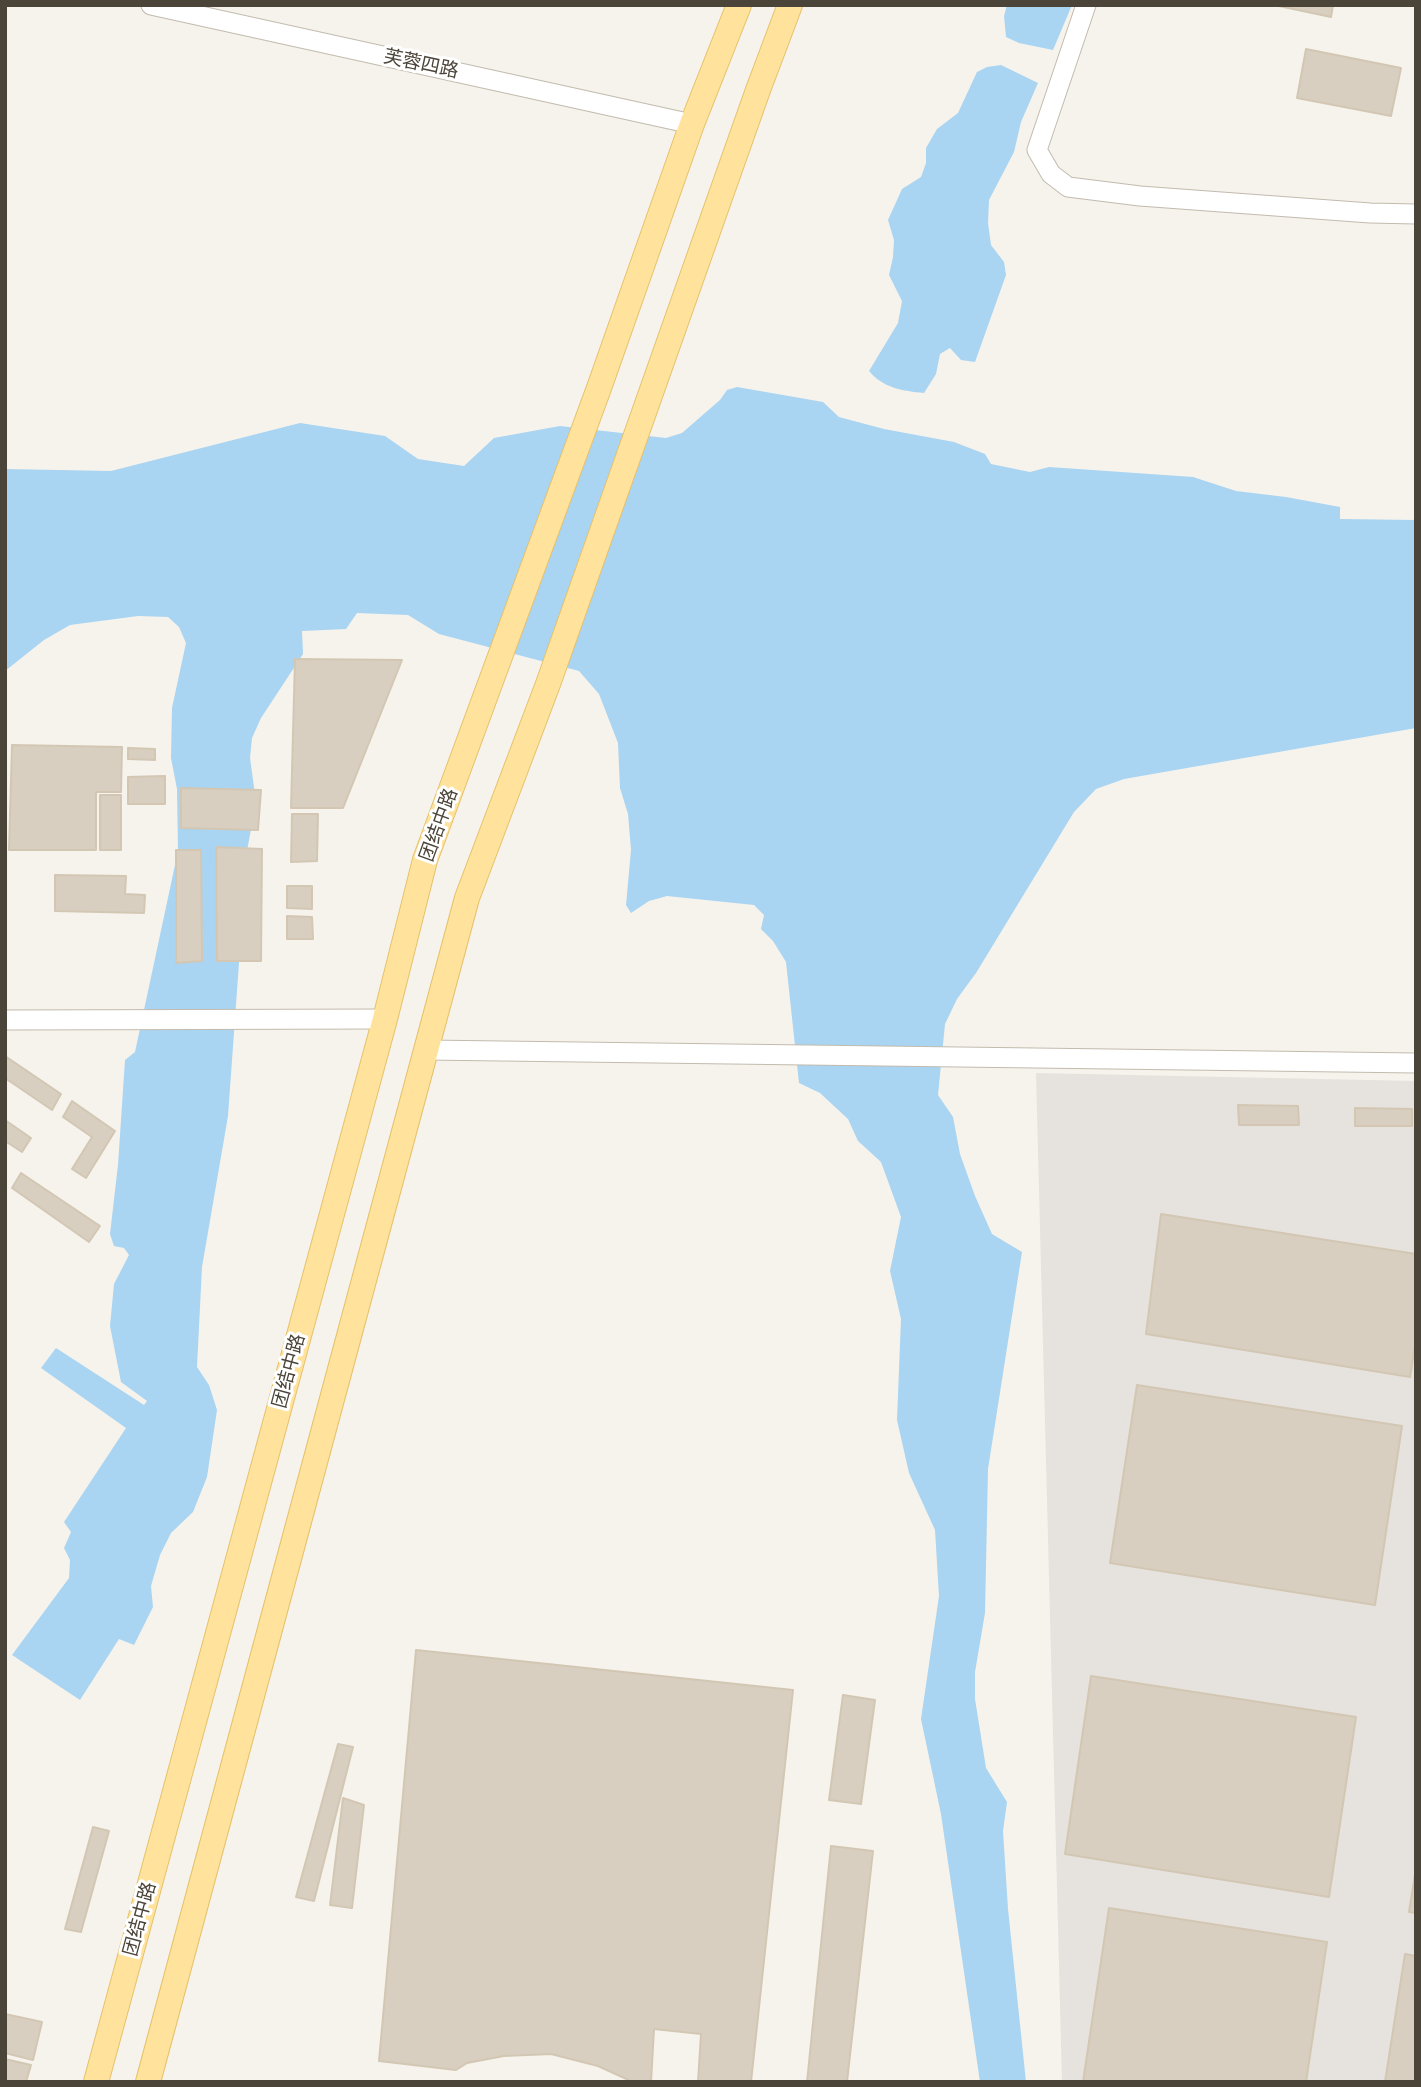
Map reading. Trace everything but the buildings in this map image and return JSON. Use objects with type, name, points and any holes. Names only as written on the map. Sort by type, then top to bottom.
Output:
[{"type":"main road","name":"团结中路","points":[[96,2082],[385,1019],[425,860],[599,388],[692,124],[739,5]]},
{"type":"main road","points":[[148,2082],[467,898],[548,684],[790,5]]},
{"type":"street","name":"芙蓉四路","points":[[150,5],[692,124]]},
{"type":"street","points":[[1086,5],[1037,150],[1051,174],[1069,187],[1140,197],[1416,214]]},
{"type":"street","points":[[5,1020],[385,1019]]},
{"type":"street","points":[[426,1051],[1416,1063]]},
{"type":"shaded area","points":[[1036,1073],[1416,1081],[1416,2082],[1062,2082]]},
{"type":"water","points":[[1007,5],[1072,5],[1053,50],[1019,43],[1006,37],[1004,16]]},
{"type":"water","points":[[1001,65],[1038,83],[1021,122],[1014,152],[989,200],[991,245],[1004,262],[1006,275],[975,362],[961,360],[950,348],[940,354],[936,374],[924,393],[894,388],[869,371],[898,323],[902,301],[889,275],[894,240],[888,220],[902,189],[921,177],[926,163],[926,148],[937,129],[958,113],[977,72]]},
{"type":"water","points":[[737,387],[823,402],[839,417],[884,429],[954,442],[985,454],[991,464],[1030,472],[1049,467],[1193,477],[1236,491],[1340,507],[1340,519],[1416,520],[1416,728],[1124,779],[1096,789],[1074,812],[976,973],[957,999],[945,1024],[938,1095],[953,1117],[960,1154],[992,1234],[1022,1252],[988,1469],[985,1613],[975,1672],[975,1699],[986,1768],[1007,1802],[1003,1831],[1008,1909],[1026,2082],[980,2082],[941,1814],[921,1719],[939,1596],[935,1530],[909,1473],[897,1420],[901,1319],[890,1271],[901,1217],[881,1162],[858,1141],[848,1119],[820,1093],[799,1083],[786,962],[773,941],[761,929],[764,915],[754,905],[667,896],[649,901],[631,913],[626,905],[631,850],[628,814],[620,788],[618,743],[599,694],[579,671],[439,634],[408,615],[357,613],[346,629],[302,631],[303,654],[261,718],[252,738],[250,758],[256,802],[247,851],[228,1116],[202,1267],[197,1367],[209,1385],[217,1410],[207,1477],[193,1512],[171,1533],[160,1555],[151,1586],[153,1607],[134,1645],[119,1639],[80,1700],[12,1655],[69,1578],[70,1560],[64,1548],[71,1532],[64,1522],[126,1428],[41,1368],[56,1348],[144,1405],[147,1401],[121,1382],[110,1326],[114,1284],[129,1255],[124,1248],[114,1246],[110,1234],[125,1060],[135,1052],[178,851],[177,789],[171,758],[172,708],[186,643],[179,627],[168,617],[138,616],[70,625],[44,640],[5,671],[5,469],[111,471],[300,423],[385,436],[418,459],[464,466],[494,438],[560,426],[666,438],[682,433],[720,400],[727,390]]}]
